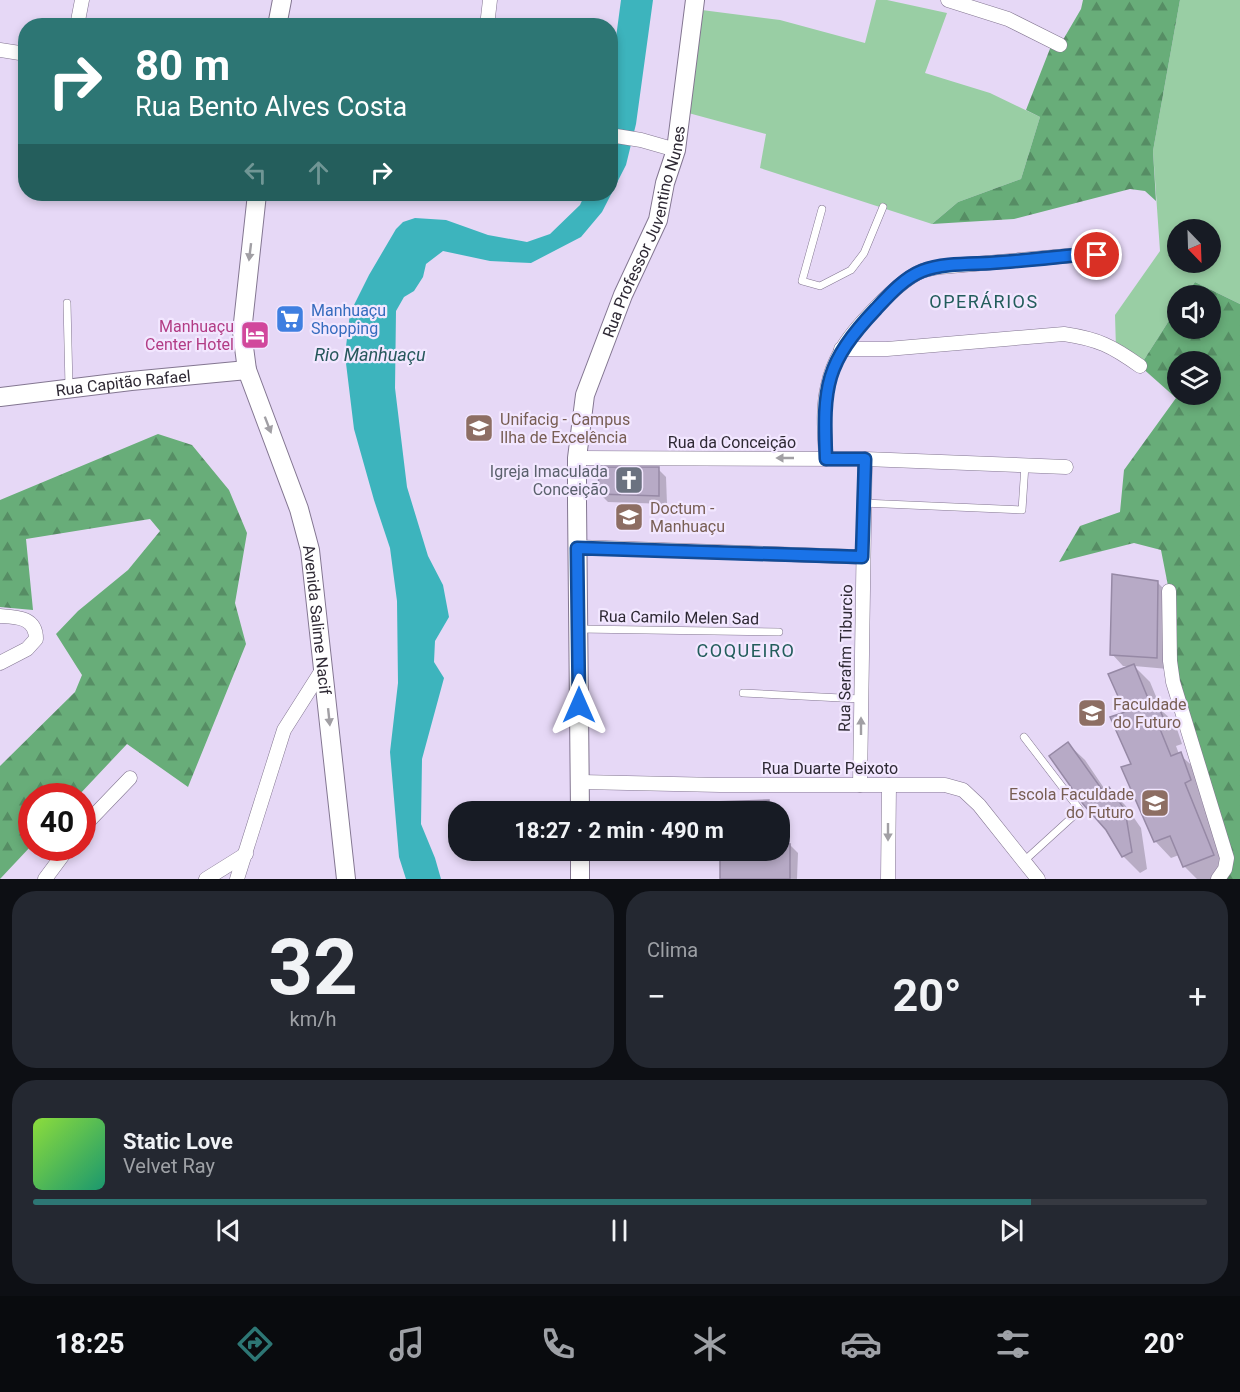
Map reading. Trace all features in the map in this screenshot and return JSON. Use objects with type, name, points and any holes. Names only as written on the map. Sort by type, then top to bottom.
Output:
[{"type":"street","points":[[79,18],[82,0]]},
{"type":"street","points":[[279,18],[282,0]]},
{"type":"street","points":[[488,18],[490,0]]},
{"type":"street","name":"Rua Professor Juventino Nunes","points":[[580,801],[577,458],[585,394],[623,295],[658,220],[665,183],[676,150],[695,0]]},
{"type":"street","points":[[948,0],[1008,19],[1060,45]]},
{"type":"street","points":[[0,50],[18,53]]},
{"type":"street","points":[[618,136],[676,150]]},
{"type":"street","name":"Avenida Salime Nacif","points":[[256,201],[242,332],[247,370],[299,509],[310,550],[346,879]]},
{"type":"street","points":[[826,459],[825,398],[832,369],[842,349],[859,327],[890,294],[921,271],[949,266],[1097,255]]},
{"type":"street","points":[[842,349],[887,349],[1064,334],[1091,338],[1116,349],[1140,366]]},
{"type":"street","name":"Rua Capitão Rafael","points":[[0,397],[247,370]]},
{"type":"street","name":"Rua da Conceição","points":[[577,458],[865,459],[1066,467]]},
{"type":"street","name":"Rua Serafim Tiburcio","points":[[860,785],[865,459]]},
{"type":"street","points":[[577,548],[862,557]]},
{"type":"street","points":[[1169,591],[1170,661],[1173,682],[1227,858],[1225,869],[1218,879]]},
{"type":"street","points":[[0,616],[19,617],[36,630],[36,639],[27,648],[0,663]]},
{"type":"street","points":[[237,879],[284,730],[324,667]]},
{"type":"street","points":[[96,813],[130,778]]},
{"type":"street","name":"Rua Duarte Peixoto","points":[[580,782],[720,785],[945,785],[963,790],[979,805],[1038,879]]},
{"type":"street","points":[[888,879],[889,785]]},
{"type":"street","points":[[206,879],[246,854]]},
{"type":"street","points":[[45,879],[58,861]]},
{"type":"street","points":[[580,861],[580,879]]},
{"type":"lane","points":[[822,210],[802,281],[820,286],[851,270],[864,253],[884,207]]},
{"type":"lane","points":[[67,303],[69,390]]},
{"type":"lane","points":[[863,503],[1022,510],[1025,465]]},
{"type":"lane","name":"Rua Camilo Melen Sad","points":[[579,629],[779,632]]},
{"type":"lane","points":[[742,693],[861,699]]},
{"type":"lane","points":[[1024,737],[1080,810],[1024,861]]},
{"type":"shaded area","points":[[876,0],[887,0],[947,13],[925,73],[990,93],[1040,117],[1021,179],[958,202],[932,224],[760,168],[766,134],[681,111],[694,9],[780,20],[865,43]]},
{"type":"shaded area","points":[[1180,0],[1240,0],[1240,304],[1221,295],[1221,285],[1201,285],[1195,282],[1193,285],[1167,285],[1167,324],[1140,366],[1116,349],[1115,315],[1160,251],[1153,151]]},
{"type":"green space","points":[[1083,0],[1180,0],[1153,151],[1156,201],[1145,191],[1130,189],[1014,219],[932,224],[958,202],[1021,179],[1040,117],[1026,110],[1053,41],[1060,45],[1081,9]]},
{"type":"green space","points":[[1221,295],[1240,304],[1240,879],[1218,879],[1225,869],[1173,682],[1169,591],[1161,550],[1134,543],[1059,562],[1080,526],[1120,512],[1124,470],[1171,405],[1221,405],[1221,351],[1167,351],[1167,390],[1140,366],[1167,324],[1167,339],[1221,339]]},
{"type":"green space","points":[[158,434],[192,445],[229,490],[247,533],[235,603],[246,644],[188,787],[127,744],[90,783],[18,783],[18,860],[0,879],[0,766],[75,692],[82,675],[56,634],[78,611],[128,570],[160,531],[150,519],[26,539],[33,610],[0,607],[0,500]]},
{"type":"water","name":"Rio Manhuaçu","points":[[621,0],[653,0],[636,124],[626,165],[618,181],[618,22]]},
{"type":"water","name":"Rio Manhuaçu","points":[[582,201],[608,201],[602,212],[581,237],[531,263],[490,261],[443,251],[426,264],[423,277],[414,291],[404,297],[396,311],[395,388],[407,487],[428,556],[443,585],[449,617],[435,641],[434,662],[444,678],[422,759],[421,824],[441,879],[406,879],[399,857],[390,752],[398,683],[397,601],[390,548],[354,429],[345,355],[350,313],[369,275],[396,229],[403,222],[415,218],[446,220],[488,235],[527,242],[550,234]]},
{"type":"building","name":"Igreja Imaculada Conceição","points":[[599,467],[659,467],[659,496],[598,494]]},
{"type":"building","points":[[1112,574],[1158,581],[1157,658],[1110,655]]},
{"type":"building","points":[[1134,664],[1152,708],[1158,705],[1167,727],[1160,729],[1171,756],[1181,752],[1191,780],[1185,783],[1214,855],[1183,867],[1170,836],[1154,842],[1121,767],[1131,764],[1110,717],[1125,712],[1108,674]]},
{"type":"building","points":[[1068,742],[1103,791],[1109,787],[1125,810],[1132,852],[1122,857],[1106,830],[1083,804],[1049,756]]},
{"type":"building","points":[[720,861],[790,861],[790,879],[720,879]]},
{"type":"place","name":"Manhuaçu Shopping","points":[[290,319]]},
{"type":"place","name":"Manhuaçu Center Hotel","points":[[255,335]]},
{"type":"place","name":"Unifacig - Campus Ilha de Excelência","points":[[479,428]]},
{"type":"place","name":"Igreja Imaculada Conceição","points":[[629,480]]},
{"type":"place","name":"Doctum - Manhuaçu","points":[[629,517]]},
{"type":"place","name":"Faculdade do Futuro","points":[[1092,713]]},
{"type":"place","name":"Escola Faculdade do Futuro","points":[[1155,803]]},
{"type":"district","name":"OPERÁRIOS","points":[[984,302]]},
{"type":"district","name":"COQUEIRO","points":[[746,651]]},
{"type":"route","points":[[579,705],[577,548],[862,557],[865,459],[826,459],[824,423],[825,398],[832,369],[842,349],[859,327],[890,294],[921,271],[940,267],[1097,255]]}]
